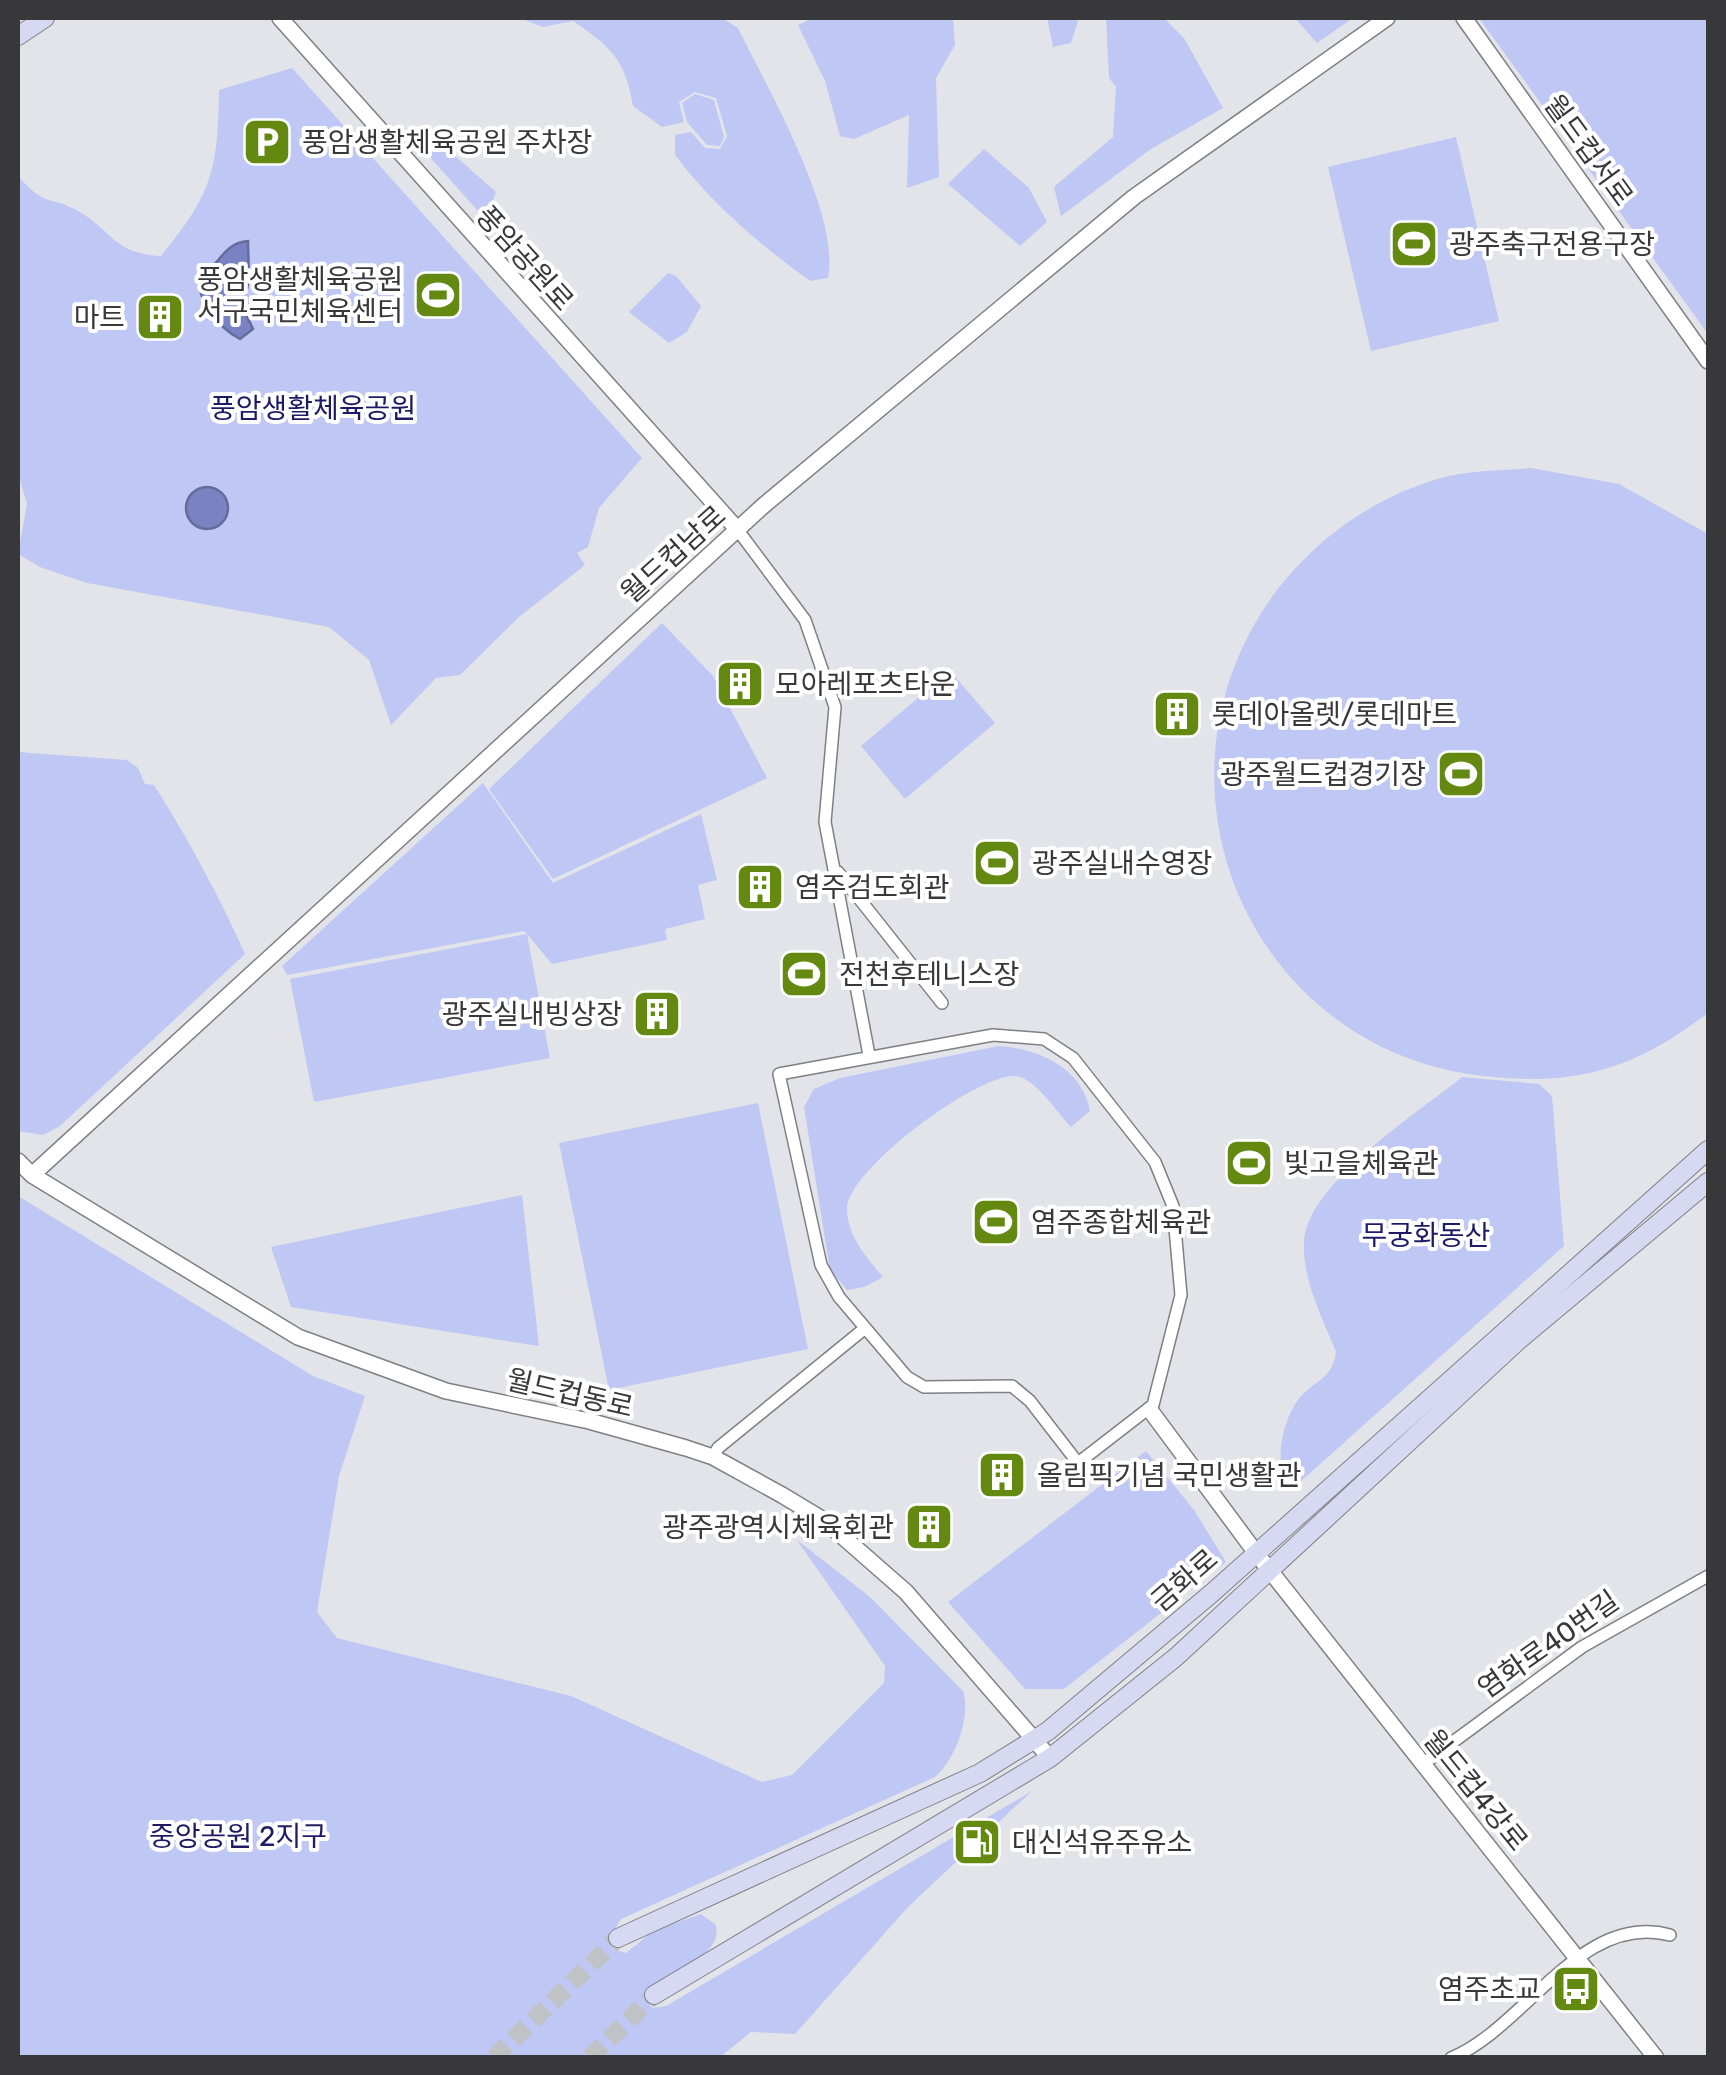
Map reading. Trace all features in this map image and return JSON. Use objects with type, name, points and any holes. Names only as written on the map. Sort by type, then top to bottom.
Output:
[{"type":"main road","points":[[18,36],[45,18]]},
{"type":"main road","name":"금화로","points":[[618,1938],[980,1773],[1036,1740],[1256,1553],[1708,1150]]},
{"type":"main road","name":"금화로","points":[[654,1995],[1050,1758],[1176,1657],[1520,1339],[1708,1182]]},
{"type":"street","name":"풍암공원로","points":[[280,18],[737,529]]},
{"type":"street","name":"월드컵남로","points":[[32,1175],[737,529],[1134,197],[1387,18]]},
{"type":"street","name":"월드컵서로","points":[[1464,18],[1708,361]]},
{"type":"street","points":[[737,529],[805,620],[836,706],[826,822],[869,1055]]},
{"type":"street","points":[[836,869],[942,1003]]},
{"type":"street","points":[[993,1035],[1028,1035],[1073,1058],[1162,1172],[1178,1234],[1181,1295],[1150,1410],[1078,1462],[1030,1401],[1012,1386],[924,1387],[906,1377],[864,1329],[821,1265],[779,1074],[869,1055],[993,1035]]},
{"type":"street","name":"월드컵동로","points":[[18,1161],[32,1175],[298,1337],[446,1391],[589,1422],[713,1457],[825,1521],[906,1592],[1050,1758]]},
{"type":"street","points":[[713,1457],[718,1448],[864,1329]]},
{"type":"street","name":"월드컵4강로","points":[[1150,1410],[1270,1571],[1656,2058]]},
{"type":"street","name":"염화로40번길","points":[[1423,1764],[1582,1647],[1708,1576]]},
{"type":"street","points":[[1458,2056],[1579,1959],[1628,1932],[1670,1935]]},
{"type":"green space","points":[[519,18],[722,18],[738,28],[783,116],[813,187],[824,221],[828,278],[810,281],[773,253],[721,207],[675,155],[675,135],[691,132],[705,148],[720,149],[727,136],[716,98],[695,92],[679,102],[684,122],[662,127],[633,106],[621,65],[597,39],[573,21],[543,27]]},
{"type":"green space","points":[[813,18],[953,18],[955,45],[936,78],[939,177],[907,188],[909,115],[854,139],[840,136],[825,81],[798,25]]},
{"type":"green space","points":[[1047,18],[1079,18],[1071,43],[1053,47]]},
{"type":"green space","points":[[1106,18],[1164,18],[1184,38],[1223,108],[1151,149],[1061,216],[1054,187],[1113,137],[1116,87],[1109,78]]},
{"type":"green space","points":[[1295,18],[1353,18],[1317,43]]},
{"type":"green space","points":[[1479,18],[1708,18],[1708,334]]},
{"type":"green space","name":"풍암생활체육공원","points":[[292,68],[642,458],[599,508],[588,547],[577,553],[585,565],[519,617],[460,675],[436,678],[391,725],[369,660],[329,627],[87,583],[40,567],[18,554],[27,504],[18,473],[18,176],[35,193],[78,211],[123,246],[161,256],[191,215],[209,180],[217,141],[219,90]]},
{"type":"green space","points":[[695,94],[714,100],[724,137],[720,146],[707,145],[687,122],[682,103]]},
{"type":"green space","points":[[404,128],[443,145],[496,192],[486,220]]},
{"type":"green space","name":"광주축구전용구장","points":[[1456,137],[1499,321],[1371,351],[1328,167]]},
{"type":"green space","points":[[984,149],[1029,188],[1047,222],[1020,246],[948,184]]},
{"type":"green space","points":[[668,273],[676,276],[701,306],[687,332],[669,343],[629,312]]},
{"type":"green space","name":"광주월드컵경기장","points":[[1531,468],[1619,484],[1708,534],[1708,1013],[1630,1060],[1584,1074],[1534,1079],[1483,1076],[1403,1056],[1335,1018],[1281,965],[1242,902],[1219,830],[1215,754],[1230,678],[1267,604],[1321,543],[1366,511],[1415,487],[1463,473]]},
{"type":"green space","points":[[662,623],[713,676],[767,778],[553,879],[489,789]]},
{"type":"green space","points":[[950,671],[995,723],[905,799],[861,746]]},
{"type":"green space","points":[[18,752],[127,760],[138,768],[145,784],[154,785],[179,826],[245,954],[60,1126],[43,1135],[18,1131]]},
{"type":"green space","points":[[483,783],[553,883],[701,814],[717,880],[698,885],[705,919],[665,929],[667,940],[552,964],[524,931],[287,975],[282,966]]},
{"type":"green space","points":[[527,934],[550,1058],[314,1102],[290,979]]},
{"type":"green space","points":[[999,1046],[1029,1051],[1056,1063],[1078,1083],[1090,1111],[1071,1127],[1038,1089],[1015,1076],[972,1091],[916,1128],[867,1172],[852,1193],[847,1210],[851,1229],[883,1277],[847,1290],[830,1270],[804,1107],[814,1089],[840,1078]]},
{"type":"green space","name":"무궁화동산","points":[[1462,1077],[1539,1084],[1552,1096],[1564,1246],[1291,1490],[1285,1481],[1281,1457],[1287,1420],[1304,1393],[1326,1375],[1336,1352],[1306,1270],[1304,1241],[1310,1219],[1324,1196],[1368,1150]]},
{"type":"green space","points":[[758,1103],[808,1349],[609,1390],[559,1143]]},
{"type":"green space","points":[[522,1195],[539,1346],[291,1307],[271,1247]]},
{"type":"green space","name":"중앙공원 2지구","points":[[18,1196],[313,1376],[365,1396],[339,1476],[317,1612],[337,1638],[571,1696],[762,1782],[792,1775],[884,1683],[885,1666],[797,1540],[870,1597],[963,1691],[965,1713],[960,1737],[935,1777],[621,1919],[610,1938],[613,1949],[626,1953],[653,1931],[701,1914],[716,1925],[716,1936],[703,1955],[649,1990],[648,2003],[653,2008],[666,2006],[1032,1791],[908,1907],[795,2034],[751,2032],[720,2057],[18,2057]]},
{"type":"green space","points":[[1146,1451],[1194,1510],[1226,1562],[1064,1689],[1025,1689],[948,1602]]},
{"type":"shaded area","points":[[248,241],[249,281],[242,306],[253,329],[240,339],[212,314],[202,297],[198,278],[232,246]]},
{"type":"shaded area","points":[[207,487],[222,493],[228,508],[222,523],[207,529],[192,523],[186,508],[192,493]]},
{"type":"tunnel","points":[[494,2058],[618,1938]]},
{"type":"tunnel","points":[[590,2058],[654,1995]]},
{"type":"place","name":"풍암생활체육공원 주차장","points":[[267,142]]},
{"type":"place","name":"광주축구전용구장","points":[[1414,244]]},
{"type":"place","name":"풍암생활체육공원 서구국민체육센터","points":[[438,295]]},
{"type":"place","name":"마트","points":[[160,317]]},
{"type":"place","name":"모아레포츠타운","points":[[740,684]]},
{"type":"place","name":"롯데아올렛/롯데마트","points":[[1177,714]]},
{"type":"place","name":"광주월드컵경기장","points":[[1461,774]]},
{"type":"place","name":"광주실내수영장","points":[[997,863]]},
{"type":"place","name":"염주검도회관","points":[[760,887]]},
{"type":"place","name":"전천후테니스장","points":[[804,974]]},
{"type":"place","name":"광주실내빙상장","points":[[657,1014]]},
{"type":"place","name":"빛고을체육관","points":[[1249,1163]]},
{"type":"place","name":"염주종합체육관","points":[[996,1222]]},
{"type":"place","name":"올림픽기념 국민생활관","points":[[1002,1475]]},
{"type":"place","name":"광주광역시체육회관","points":[[929,1527]]},
{"type":"place","name":"대신석유주유소","points":[[977,1842]]},
{"type":"place","name":"염주초교","points":[[1576,1989]]}]
